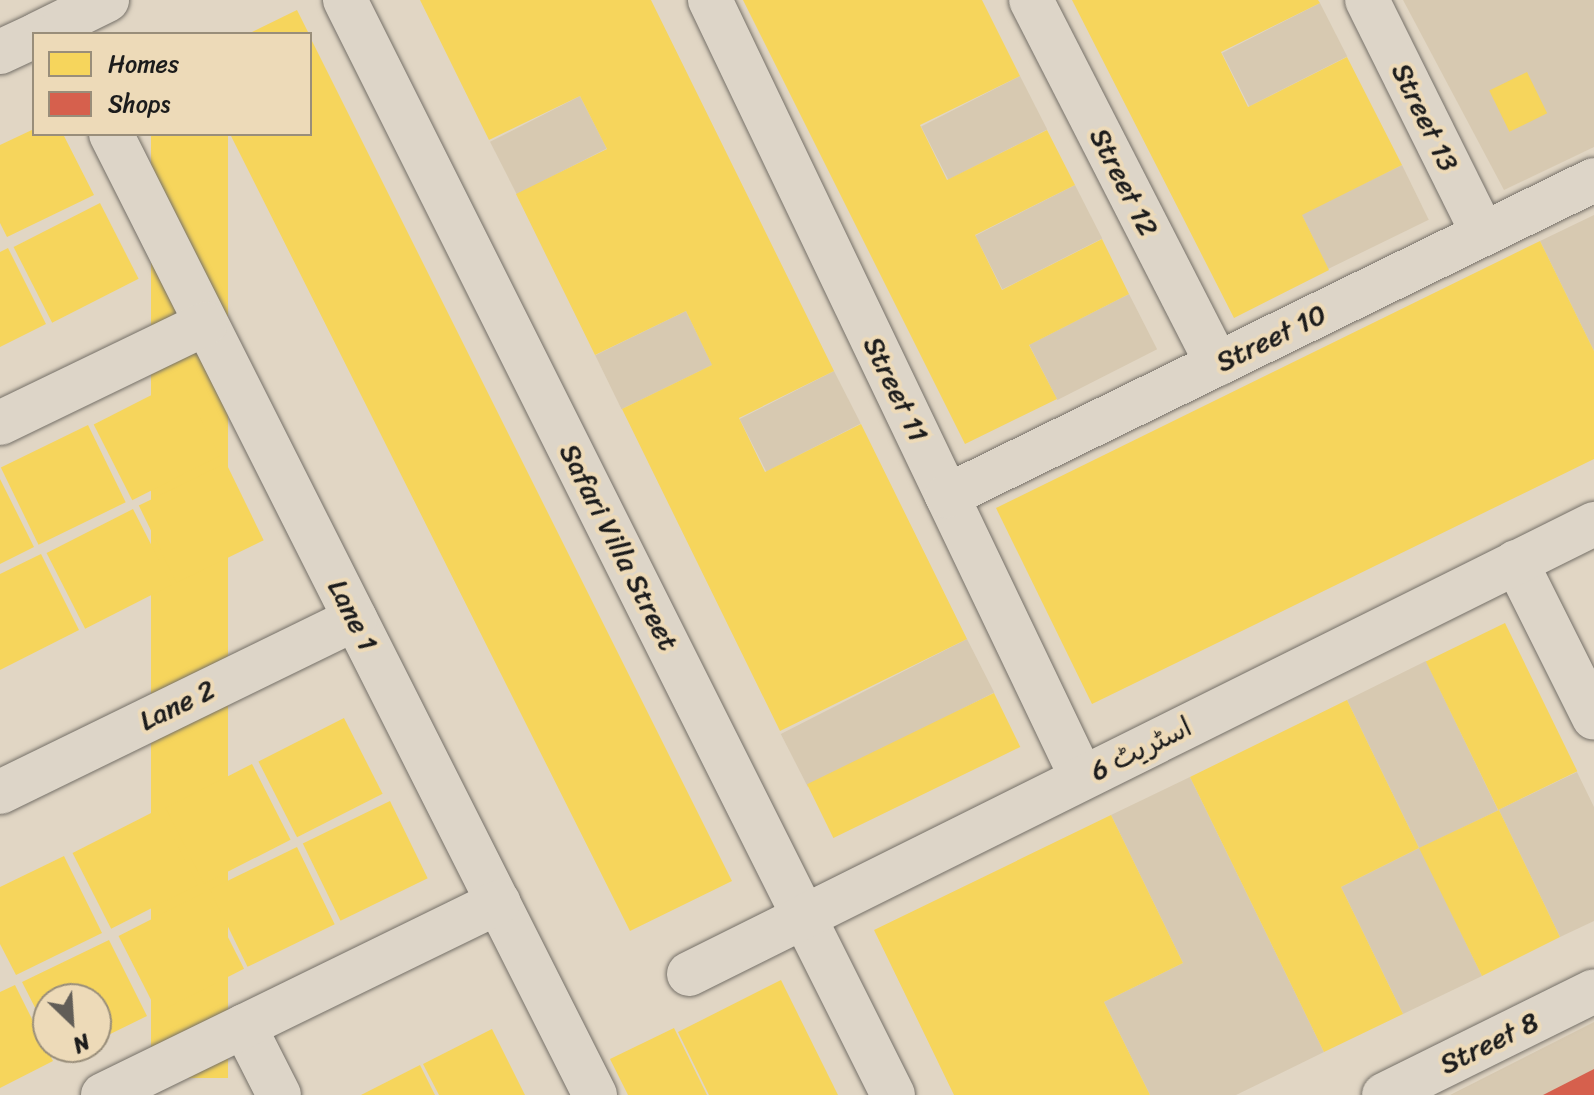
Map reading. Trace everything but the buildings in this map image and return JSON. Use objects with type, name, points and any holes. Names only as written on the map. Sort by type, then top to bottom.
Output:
[{"type":"street","points":[[48,32],[107,0]]},
{"type":"street","name":"Safari Villa Street","points":[[345,0],[893,1095]]},
{"type":"street","name":"Street 11","points":[[710,0],[1082,778]]},
{"type":"street","name":"Street 12","points":[[1031,0],[1217,364]]},
{"type":"street","name":"Street 13","points":[[1367,0],[1483,234]]},
{"type":"street","points":[[0,52],[32,39]]},
{"type":"street","name":"Lane 1","points":[[112,136],[595,1095]]},
{"type":"street","name":"Street 10","points":[[947,496],[1594,180]]},
{"type":"street","points":[[0,423],[205,324]]},
{"type":"street","name":"اسٹریٹ 6","points":[[689,974],[1594,524]]},
{"type":"street","points":[[1516,562],[1594,718]]},
{"type":"street","name":"Lane 2","points":[[0,792],[355,619]]},
{"type":"street","points":[[103,1095],[498,902]]},
{"type":"street","name":"Street 8","points":[[1384,1095],[1594,991]]},
{"type":"street","points":[[244,1026],[279,1095]]},
{"type":"shaded area","points":[[1403,0],[1594,0],[1594,147],[1504,190]]},
{"type":"shaded area","points":[[1320,3],[1347,56],[1249,106],[1222,53]]},
{"type":"shaded area","points":[[1020,76],[1047,129],[948,180],[921,126]]},
{"type":"shaded area","points":[[580,96],[607,149],[517,194],[490,142]]},
{"type":"shaded area","points":[[1402,165],[1429,220],[1328,269],[1301,214]]},
{"type":"shaded area","points":[[1075,185],[1102,238],[1002,289],[975,236]]},
{"type":"shaded area","points":[[1594,215],[1594,351],[1540,241]]},
{"type":"shaded area","points":[[1129,294],[1157,349],[1057,400],[1029,345]]},
{"type":"shaded area","points":[[686,311],[712,365],[622,409],[595,355]]},
{"type":"shaded area","points":[[834,371],[861,424],[766,472],[740,419]]},
{"type":"shaded area","points":[[967,639],[994,692],[808,787],[781,734]]},
{"type":"shaded area","points":[[1426,661],[1498,810],[1577,772],[1594,807],[1594,921],[1560,937],[1499,810],[1420,848],[1482,976],[1403,1014],[1341,887],[1419,848],[1347,700]]},
{"type":"shaded area","points":[[1190,777],[1324,1052],[1236,1095],[1150,1095],[1104,1002],[1183,963],[1111,815]]},
{"type":"shaded area","points":[[1594,1022],[1594,1095],[1450,1095]]}]
